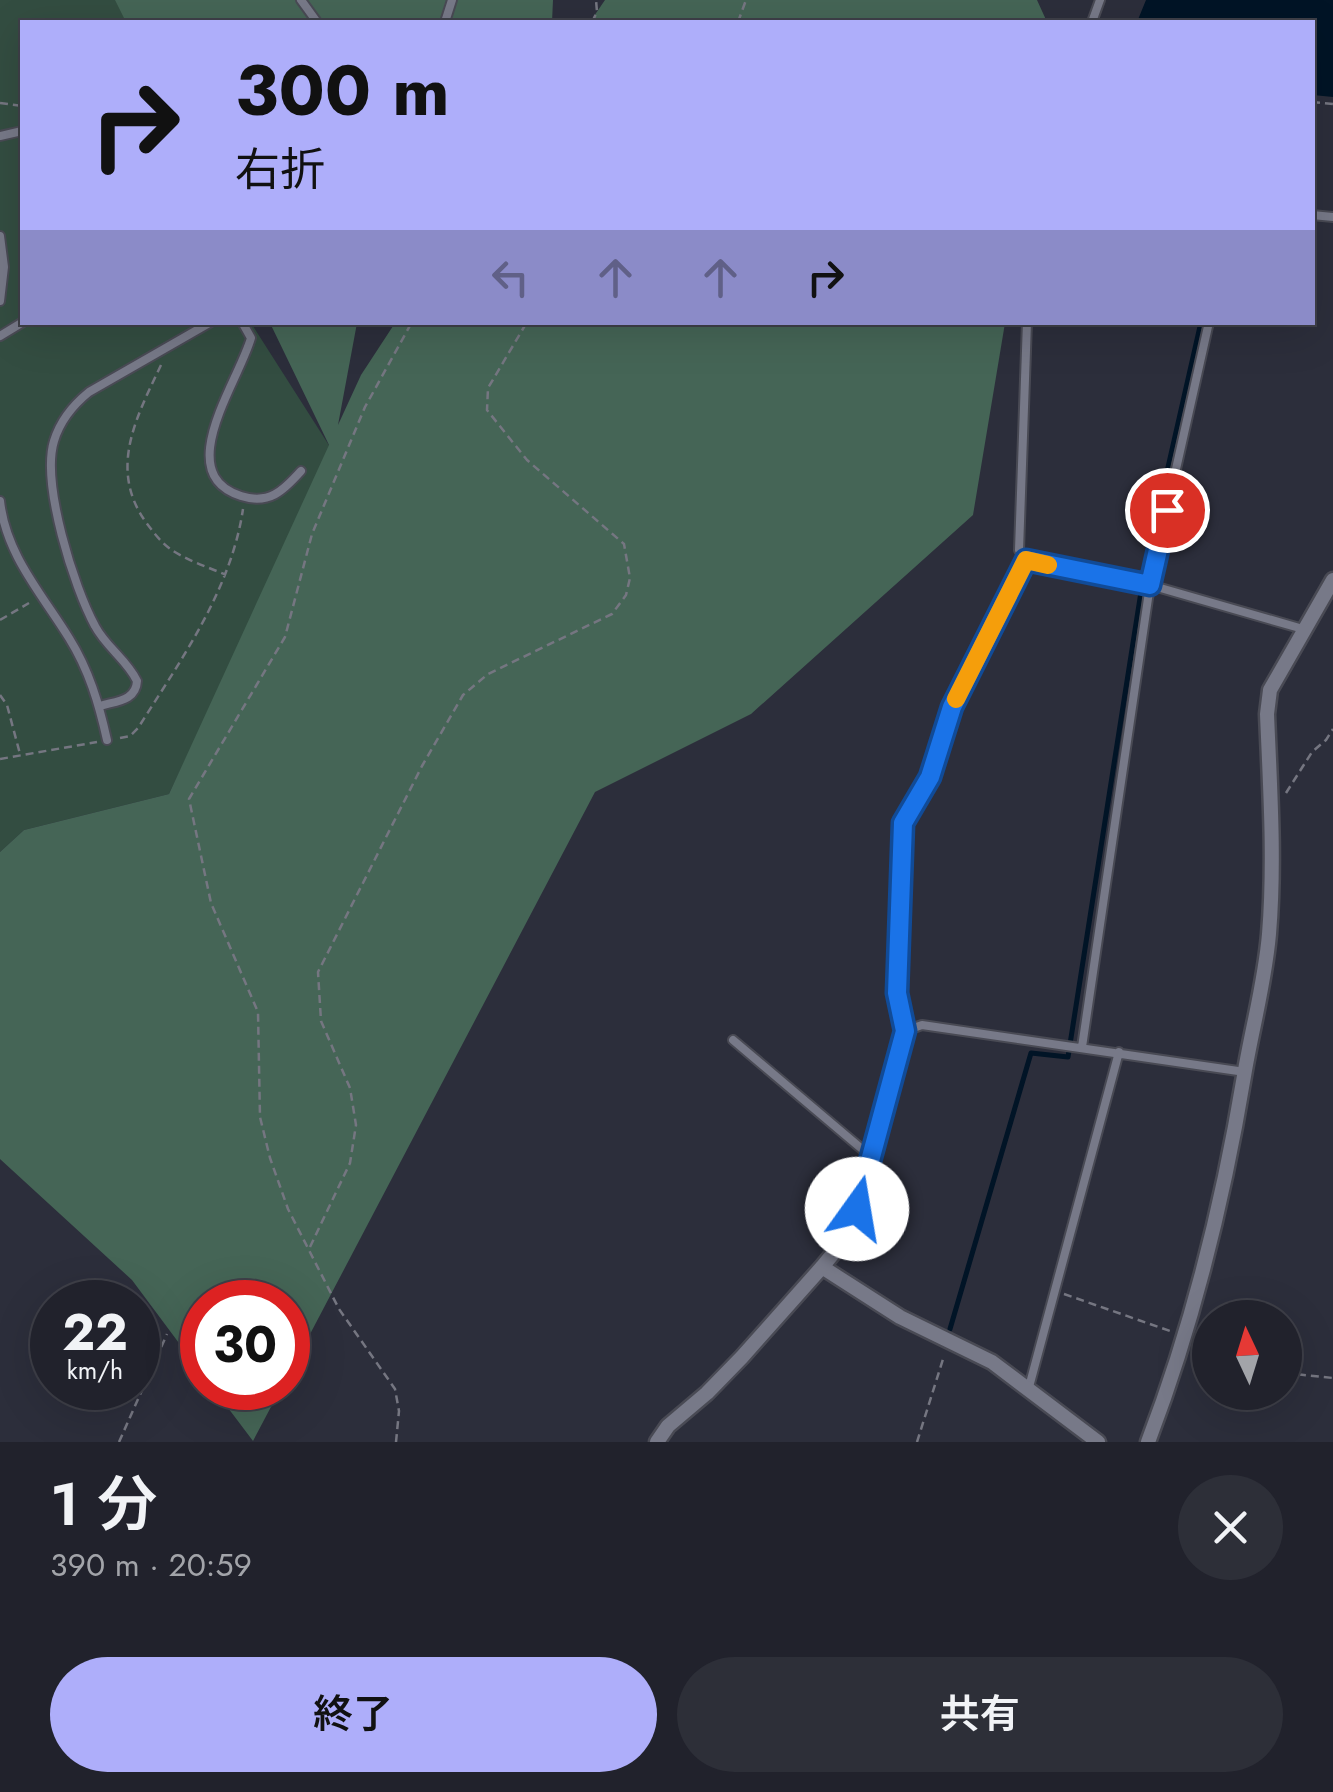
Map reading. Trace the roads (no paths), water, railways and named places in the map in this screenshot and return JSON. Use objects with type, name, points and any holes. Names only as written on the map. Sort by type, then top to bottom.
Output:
[{"type":"street","points":[[657,1442],[668,1426],[742,1357],[842,1244],[857,1209],[905,1031],[897,993],[903,823],[930,777],[952,707],[1026,560]]},
{"type":"street","points":[[1148,1442],[1180,1352],[1218,1221],[1258,1015],[1269,934],[1270,690],[1333,580]]},
{"type":"street","points":[[822,1267],[900,1317],[992,1362],[1098,1442]]},
{"type":"lane","points":[[0,236],[4,267],[0,302]]},
{"type":"lane","points":[[100,706],[130,698],[137,681],[94,626],[72,566],[51,482],[53,442],[68,414],[89,392],[206,325]]},
{"type":"lane","points":[[244,325],[251,338],[212,436],[209,472],[220,487],[254,500],[282,493],[301,472]]},
{"type":"lane","points":[[1027,325],[1019,550],[1026,560],[1150,585],[1303,628]]},
{"type":"lane","points":[[1082,1047],[1150,585],[1208,325]]},
{"type":"lane","points":[[0,501],[15,554],[92,681],[108,740]]},
{"type":"lane","points":[[905,1031],[922,1026],[1245,1072]]},
{"type":"lane","points":[[734,1040],[869,1155]]},
{"type":"lane","points":[[1029,1387],[1119,1052]]},
{"type":"water","points":[[1146,0],[1333,0],[1333,97],[1315,95],[1315,20],[1138,20]]},
{"type":"waterway","points":[[950,1329],[1031,1053],[1068,1057],[1144,573],[1200,325]]}]
